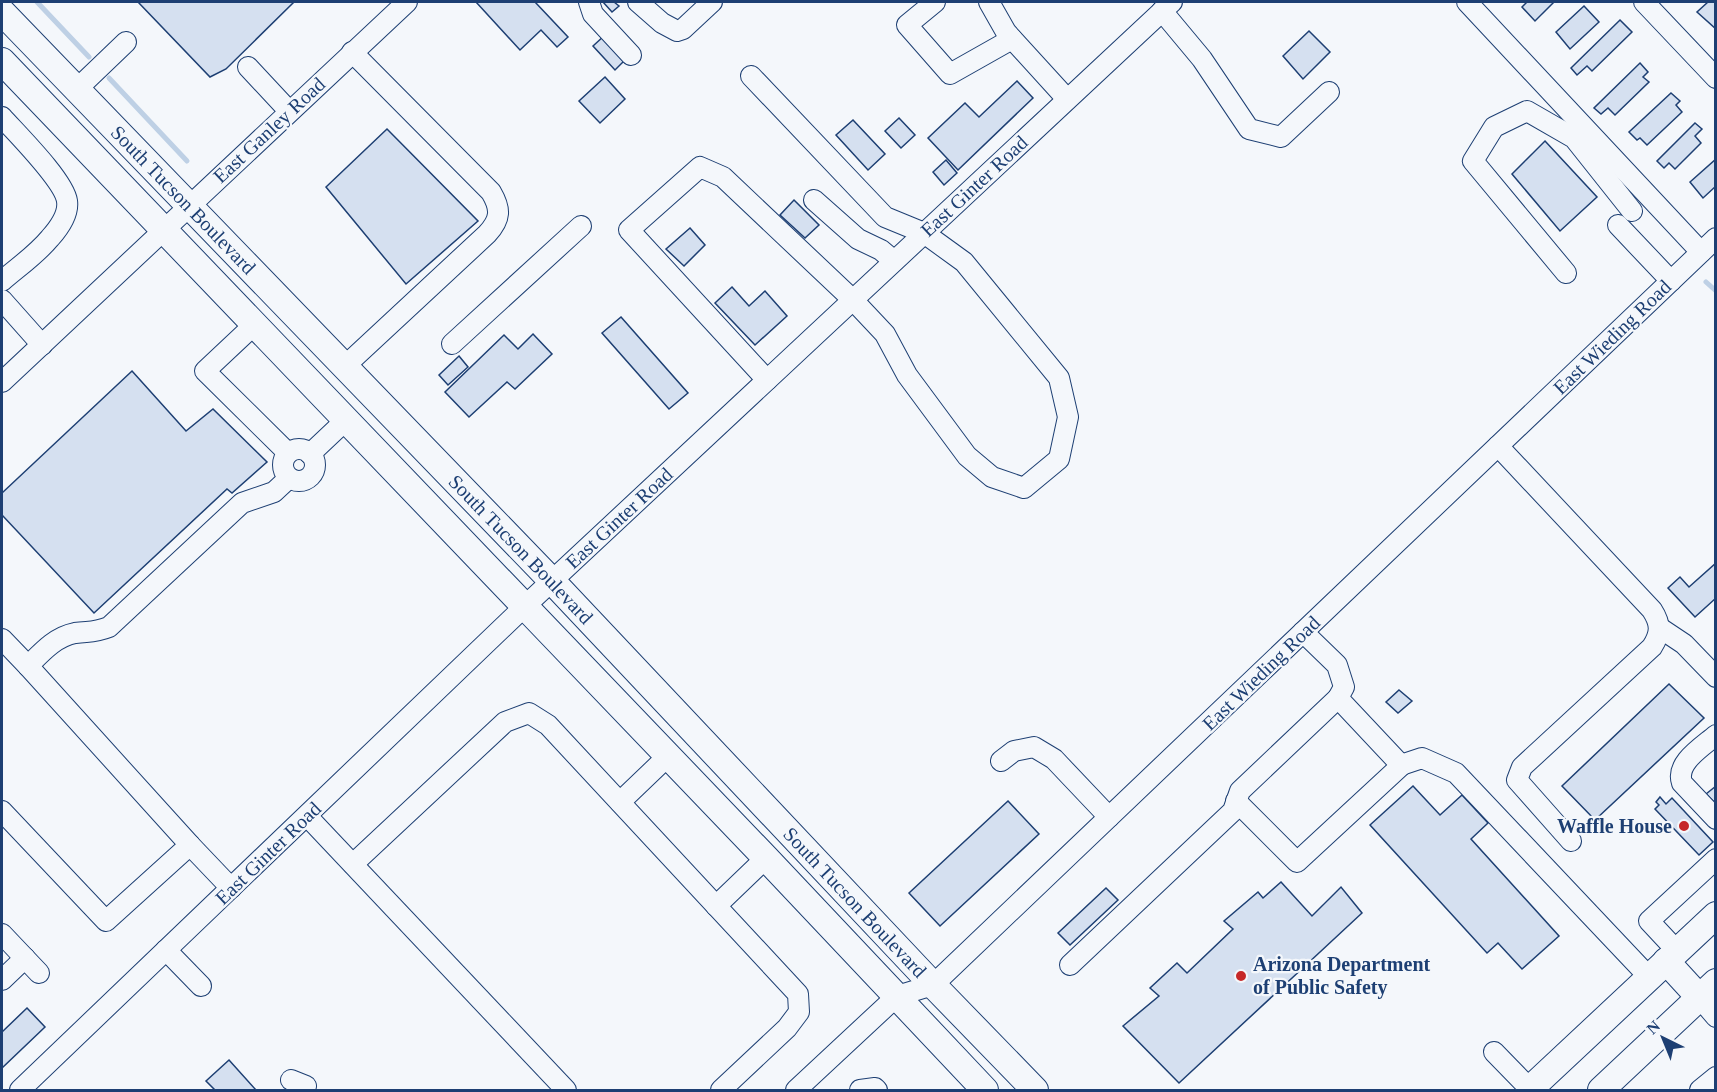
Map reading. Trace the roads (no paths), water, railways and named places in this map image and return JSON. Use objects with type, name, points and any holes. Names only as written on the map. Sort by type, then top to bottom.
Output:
[{"type":"main road","name":"South Tucson Boulevard","points":[[2,12],[552,581],[933,986],[1035,1090]]},
{"type":"main road","name":"South Tucson Boulevard","points":[[2,61],[766,858],[985,1090]]},
{"type":"main road","points":[[1530,1090],[1716,915]]},
{"type":"main road","points":[[1601,1090],[1707,990],[1664,963]]},
{"type":"street","name":"East Ganley Road","points":[[2,382],[406,2]]},
{"type":"street","points":[[589,2],[593,14],[631,55]]},
{"type":"street","points":[[638,2],[662,23],[677,31],[683,29],[712,2]]},
{"type":"street","points":[[935,2],[907,25],[950,74],[1012,39]]},
{"type":"street","points":[[989,2],[1012,39],[1067,99]]},
{"type":"street","points":[[1467,2],[1701,252]]},
{"type":"street","points":[[1644,2],[1716,78]]},
{"type":"street","points":[[1167,6],[1249,129],[1281,137],[1329,92]]},
{"type":"street","name":"East Ginter Road","points":[[21,1090],[525,606],[1167,6]]},
{"type":"street","points":[[77,89],[126,42]]},
{"type":"street","points":[[345,366],[487,234],[496,225],[499,214],[498,204],[491,192],[352,52]]},
{"type":"street","points":[[248,66],[289,111]]},
{"type":"street","points":[[751,76],[885,217],[924,233],[964,262],[1059,378],[1068,417],[1059,459],[1024,488],[992,477],[967,456],[908,375],[885,334],[853,300],[723,177],[699,167],[629,230],[767,380]]},
{"type":"street","points":[[1566,273],[1473,161],[1494,126],[1527,111],[1574,138],[1625,218],[1671,280]]},
{"type":"street","points":[[2,117],[48,169],[63,190],[67,200],[66,211],[50,238],[22,266],[2,281]]},
{"type":"street","points":[[814,200],[858,239],[881,250],[894,261]]},
{"type":"street","points":[[452,344],[581,226]]},
{"type":"street","name":"East Wieding Road","points":[[796,1090],[897,996],[933,986],[1716,238]]},
{"type":"street","points":[[2,300],[42,345]]},
{"type":"street","points":[[255,324],[205,371],[288,453]]},
{"type":"street","points":[[310,454],[346,420]]},
{"type":"street","points":[[1498,446],[1652,610],[1660,628],[1684,644],[1716,677]]},
{"type":"street","points":[[300,449],[310,454],[315,464],[308,478],[299,481],[289,478],[283,465],[288,453],[300,449]]},
{"type":"street","points":[[28,666],[54,641],[75,633],[94,633],[109,627],[242,503],[274,492],[289,478]]},
{"type":"street","points":[[1571,841],[1517,780],[1522,767],[1652,647],[1660,628]]},
{"type":"street","points":[[1070,965],[1233,811],[1240,791],[1338,698],[1344,687],[1337,665],[1303,632]]},
{"type":"street","points":[[3,643],[28,666],[231,888]]},
{"type":"street","points":[[1338,698],[1403,764]]},
{"type":"street","points":[[353,864],[505,722],[529,713],[548,724],[798,994],[799,1012],[787,1028],[721,1090]]},
{"type":"street","points":[[1716,735],[1686,762],[1681,768],[1680,776],[1682,783],[1716,819]]},
{"type":"street","points":[[1001,761],[1014,751],[1034,747],[1054,759],[1109,817]]},
{"type":"street","points":[[620,802],[668,756]]},
{"type":"street","points":[[1236,801],[1297,862],[1403,764],[1422,758],[1456,773],[1664,963]]},
{"type":"street","points":[[2,811],[106,921],[190,845]]},
{"type":"street","points":[[307,816],[566,1090]]},
{"type":"street","points":[[716,906],[766,858]]},
{"type":"street","points":[[1664,963],[1649,921],[1716,859]]},
{"type":"street","points":[[2,934],[39,973]]},
{"type":"street","points":[[166,951],[201,986]]},
{"type":"street","points":[[2,980],[25,958]]},
{"type":"street","points":[[1707,990],[1716,1017]]},
{"type":"street","points":[[1494,1052],[1530,1090]]},
{"type":"street","points":[[1700,1090],[1716,1077]]},
{"type":"street","points":[[860,1090],[875,1088],[877,1090]]},
{"type":"waterway","points":[[37,2],[89,57]]},
{"type":"waterway","points":[[109,78],[187,161]]},
{"type":"waterway","points":[[1706,282],[1716,291]]},
{"type":"place","name":"Waffle House","points":[[1684,826]]},
{"type":"place","name":"Arizona Department of Public Safety","points":[[1241,976]]}]
